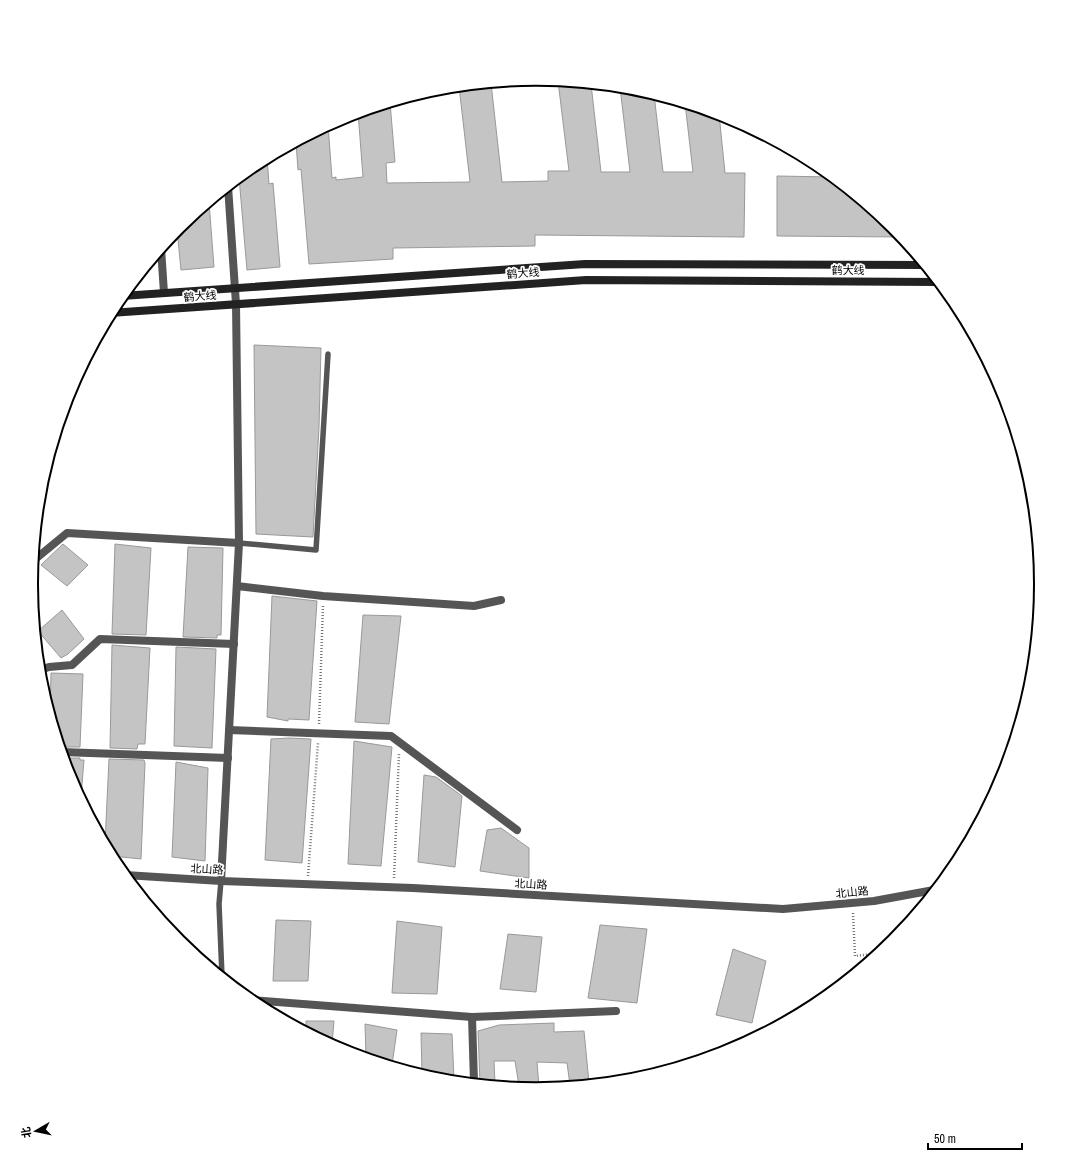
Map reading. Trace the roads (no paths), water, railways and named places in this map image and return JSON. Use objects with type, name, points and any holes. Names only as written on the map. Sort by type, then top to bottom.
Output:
[{"type":"main road","name":"鹤大线","points":[[130,295],[585,264],[918,265]]},
{"type":"main road","name":"鹤大线","points":[[118,313],[586,280],[932,282]]},
{"type":"street","points":[[222,881],[239,543],[236,304],[228,192]]},
{"type":"street","points":[[162,256],[164,293]]},
{"type":"street","points":[[39,556],[67,533],[239,543]]},
{"type":"street","points":[[237,586],[323,596],[474,606],[501,600]]},
{"type":"street","points":[[46,668],[72,665],[100,639],[234,644]]},
{"type":"street","points":[[229,730],[391,736],[517,830]]},
{"type":"street","points":[[67,752],[228,758]]},
{"type":"street","name":"北山路","points":[[133,875],[783,909],[853,903],[928,891]]},
{"type":"street","points":[[264,1001],[472,1017],[616,1011]]},
{"type":"street","points":[[472,1017],[474,1077]]},
{"type":"lane","points":[[239,543],[316,550],[328,354]]},
{"type":"lane","points":[[222,881],[219,904],[222,970]]}]
